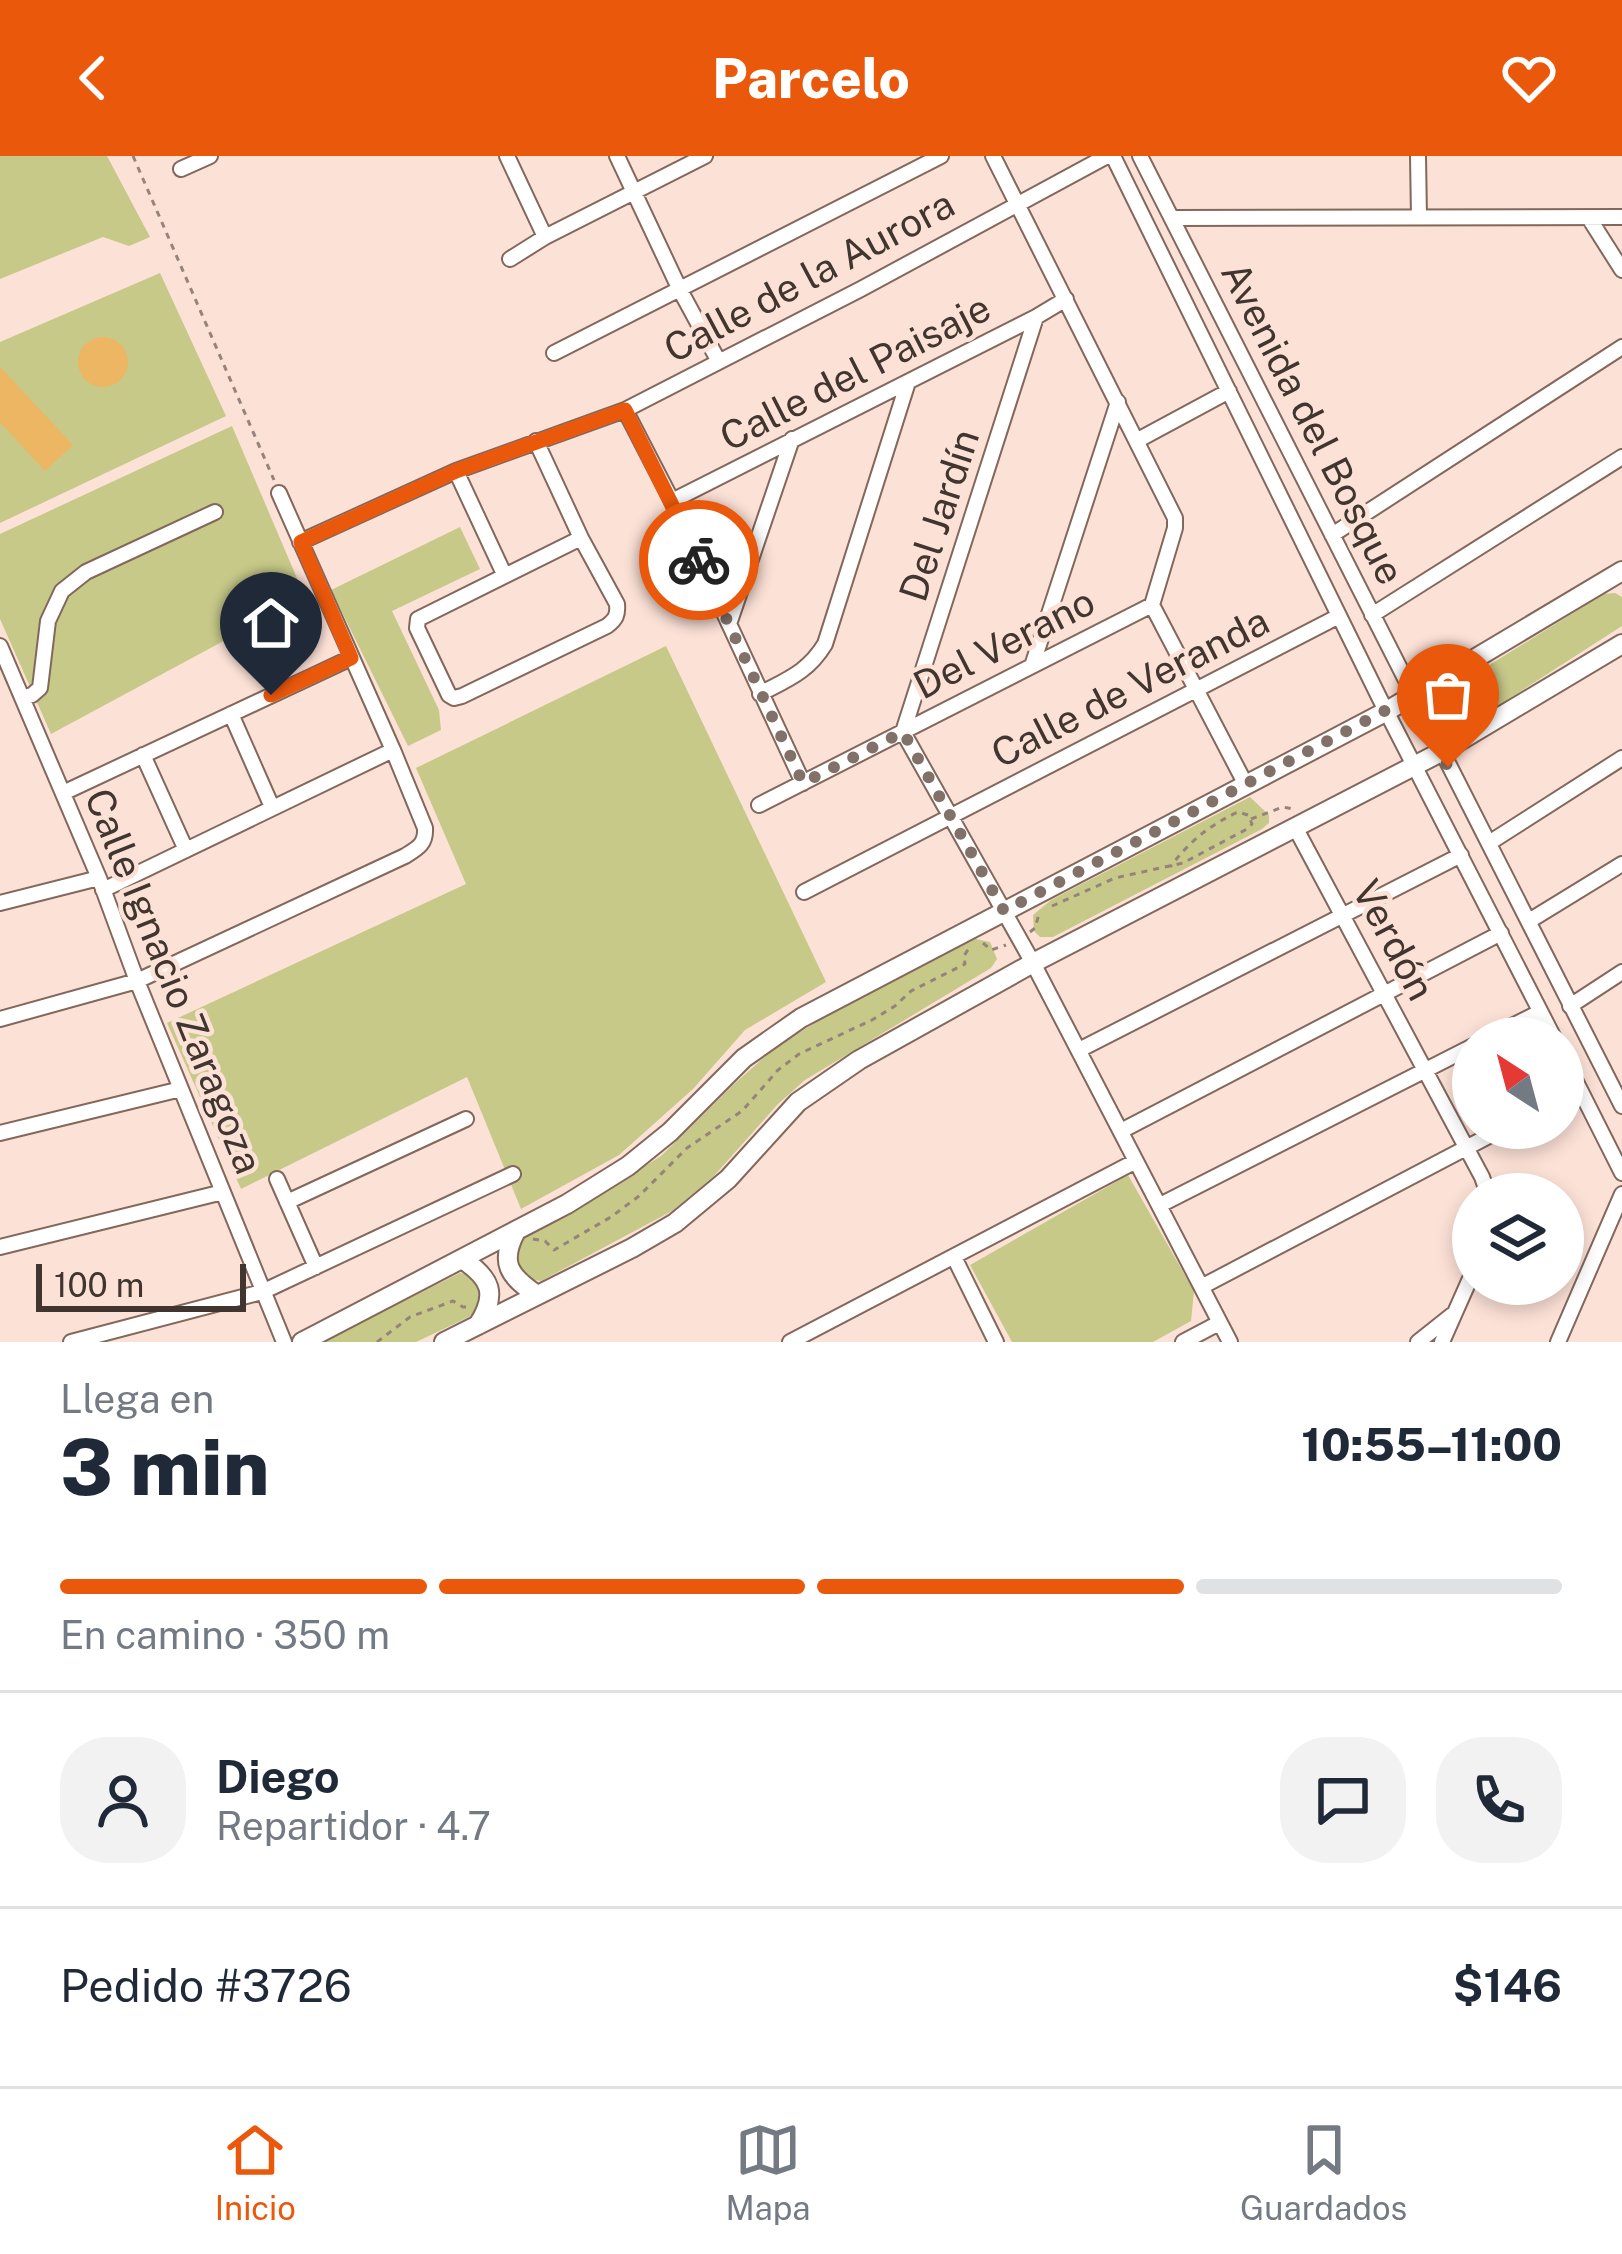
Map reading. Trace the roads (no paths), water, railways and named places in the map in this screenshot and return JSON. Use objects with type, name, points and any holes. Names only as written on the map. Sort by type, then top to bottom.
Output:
[{"type":"main road","points":[[537,1295],[516,1279],[507,1251],[628,1166],[777,1033],[1387,711],[1622,571]]},
{"type":"main road","points":[[1601,584],[1622,586]]},
{"type":"main road","points":[[443,1342],[632,1248],[692,1211],[798,1102],[836,1074],[1295,818],[1441,752],[1622,644]]},
{"type":"main road","points":[[302,1342],[462,1259],[524,1235]]},
{"type":"main road","points":[[462,1259],[476,1268],[489,1290],[488,1306],[478,1324]]},
{"type":"street","points":[[181,169],[210,156]]},
{"type":"street","points":[[507,156],[545,236]]},
{"type":"street","points":[[617,156],[718,360]]},
{"type":"street","points":[[510,260],[545,236],[705,156]]},
{"type":"street","points":[[554,353],[940,156]]},
{"type":"street","points":[[993,156],[1175,518],[1152,605],[1246,785]]},
{"type":"street","name":"Calle de la Aurora","points":[[301,542],[456,471],[625,410],[1110,156]]},
{"type":"street","name":"Avenida del Bosque","points":[[1110,156],[1543,1017]]},
{"type":"street","name":"Avenida del Bosque","points":[[1140,156],[1622,1106]]},
{"type":"street","points":[[1418,156],[1419,217]]},
{"type":"street","points":[[1172,218],[1622,217]]},
{"type":"street","points":[[1589,218],[1622,270]]},
{"type":"street","name":"Calle del Paisaje","points":[[672,501],[1066,299]]},
{"type":"street","name":"Del Jardín","points":[[903,732],[1036,317]]},
{"type":"street","points":[[1332,535],[1622,347]]},
{"type":"street","points":[[760,694],[803,671],[825,644],[908,382]]},
{"type":"street","points":[[1138,440],[1229,391]]},
{"type":"street","points":[[1033,663],[1118,402]]},
{"type":"street","points":[[625,410],[803,783]]},
{"type":"street","points":[[729,624],[792,440]]},
{"type":"street","points":[[536,441],[618,613],[607,626],[454,698],[444,689],[416,622],[581,538]]},
{"type":"street","points":[[1372,615],[1622,457]]},
{"type":"street","points":[[456,471],[504,574]]},
{"type":"street","points":[[0,1019],[137,980],[421,846],[425,828],[279,493]]},
{"type":"street","points":[[22,698],[40,688],[48,621],[62,591],[86,572],[215,512]]},
{"type":"street","name":"Del Verano","points":[[759,805],[1152,605]]},
{"type":"street","name":"Calle de Veranda","points":[[804,892],[1340,616]]},
{"type":"street","name":"Calle Ignacio Zaragoza","points":[[1,657],[101,884],[284,1342]]},
{"type":"street","points":[[63,793],[351,658]]},
{"type":"street","points":[[231,714],[272,807]]},
{"type":"street","points":[[903,732],[1034,963],[1230,1342]]},
{"type":"street","points":[[0,904],[101,884],[186,850],[393,749]]},
{"type":"street","points":[[143,755],[186,850]]},
{"type":"street","points":[[1489,843],[1622,758]]},
{"type":"street","name":"Verdón","points":[[1295,818],[1452,1121]]},
{"type":"street","points":[[1079,1050],[1460,855]]},
{"type":"street","points":[[1529,922],[1622,864]]},
{"type":"street","points":[[1121,1131],[1501,933]]},
{"type":"street","points":[[1570,1006],[1622,972]]},
{"type":"street","points":[[1530,1017],[1540,1012]]},
{"type":"street","points":[[1160,1205],[1452,1057]]},
{"type":"street","points":[[0,1133],[181,1089]]},
{"type":"street","points":[[1584,1096],[1617,1148],[1622,1173]]},
{"type":"street","points":[[287,1202],[466,1119]]},
{"type":"street","points":[[1203,1286],[1466,1149]]},
{"type":"street","name":"Verdón","points":[[1466,1149],[1480,1173]]},
{"type":"street","points":[[790,1342],[1136,1161]]},
{"type":"street","points":[[71,1342],[262,1292],[513,1174]]},
{"type":"street","points":[[277,1179],[316,1267]]},
{"type":"street","points":[[0,1247],[223,1192]]},
{"type":"street","points":[[1558,1342],[1622,1194]]},
{"type":"street","points":[[954,1257],[994,1341]]},
{"type":"street","points":[[1442,1342],[1459,1305]]},
{"type":"street","points":[[1418,1342],[1455,1313]]},
{"type":"street","points":[[1183,1342],[1219,1323]]}]
